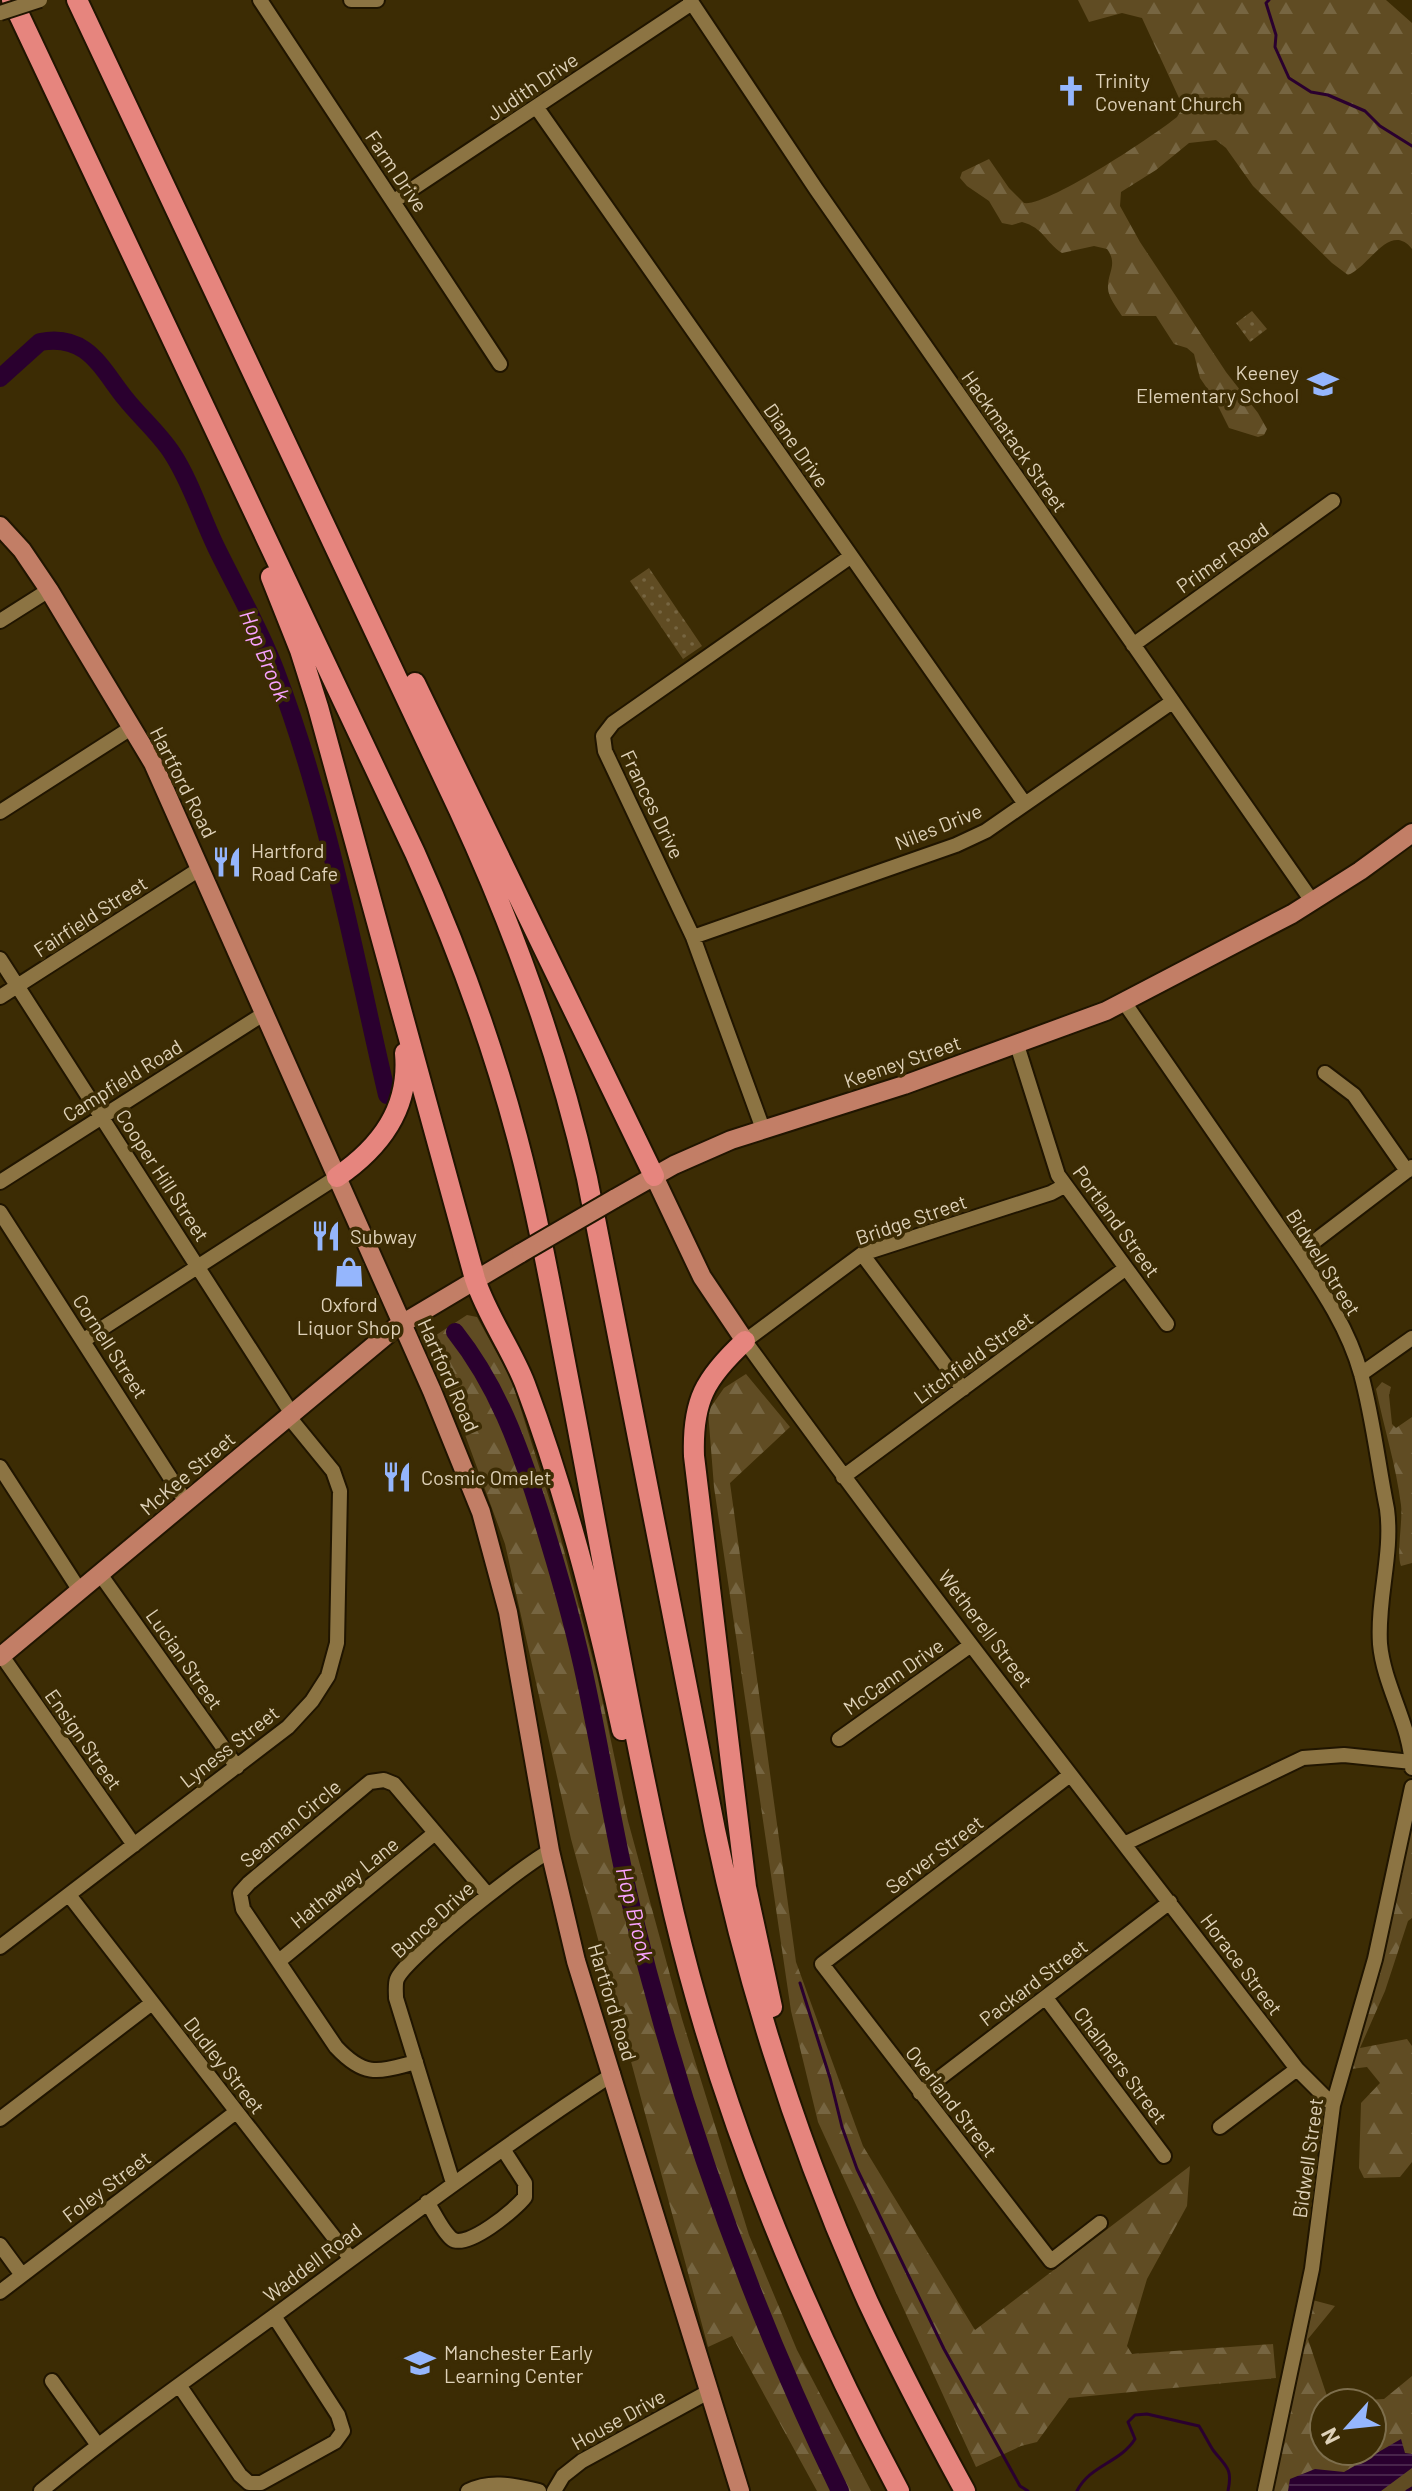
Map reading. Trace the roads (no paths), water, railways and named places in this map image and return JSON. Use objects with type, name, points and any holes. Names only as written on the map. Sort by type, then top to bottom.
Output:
[{"type":"highway","points":[[12,0],[430,886],[474,997],[501,1082],[536,1216],[653,1818],[692,1986],[748,2158],[816,2326],[899,2491]]},
{"type":"highway","points":[[77,0],[358,593],[500,902],[537,1002],[566,1093],[596,1220],[727,1889],[757,2001],[834,2223],[908,2385],[965,2491]]},
{"type":"highway","points":[[257,519],[270,573],[318,707],[475,1279],[514,1358],[533,1406],[589,1591],[628,1756],[653,1818]]},
{"type":"highway","points":[[358,593],[390,639],[415,684],[654,1176]]},
{"type":"highway","points":[[337,1177],[379,1142],[400,1103],[406,1064],[394,982]]},
{"type":"highway","points":[[745,1341],[721,1364],[702,1393],[695,1416],[694,1456],[746,1887],[776,2023],[784,2086]]},
{"type":"main road","name":"Hartford Road","points":[[0,526],[22,550],[49,590],[153,763],[462,1461],[496,1562],[550,1851],[576,1961],[740,2491]]},
{"type":"main road","name":"Keeney Street","points":[[402,1323],[654,1176],[701,1152],[763,1129],[893,1089],[1017,1045],[1124,1002],[1270,926],[1412,833]]},
{"type":"main road","name":"Wetherell Street","points":[[654,1176],[702,1277],[745,1341]]},
{"type":"main road","name":"McKee Street","points":[[1,1656],[402,1323]]},
{"type":"street","points":[[0,13],[40,0]]},
{"type":"street","name":"Farm Drive","points":[[260,0],[500,364]]},
{"type":"street","points":[[351,0],[377,0]]},
{"type":"street","name":"Judith Drive","points":[[394,201],[691,2]]},
{"type":"street","name":"Hackmatack Street","points":[[691,2],[823,199],[1312,901]]},
{"type":"street","name":"Diane Drive","points":[[537,108],[1025,804]]},
{"type":"street","name":"Primer Road","points":[[1133,645],[1333,501]]},
{"type":"street","name":"Frances Drive","points":[[763,1129],[693,937],[605,751],[603,736],[613,723],[850,557]]},
{"type":"street","points":[[0,621],[49,590]]},
{"type":"street","name":"Niles Drive","points":[[693,937],[956,845],[986,831],[1172,702]]},
{"type":"street","points":[[0,812],[131,728]]},
{"type":"street","name":"Fairfield Street","points":[[0,997],[201,868]]},
{"type":"street","name":"Cooper Hill Street","points":[[0,959],[290,1415]]},
{"type":"street","name":"Bidwell Street","points":[[1124,1002],[1298,1254],[1348,1339],[1361,1374],[1390,1530],[1380,1619],[1381,1645],[1386,1674],[1411,1745],[1412,1768]]},
{"type":"street","name":"Campfield Road","points":[[0,1182],[265,1013]]},
{"type":"street","name":"Portland Street","points":[[1017,1045],[1058,1175],[1167,1324]]},
{"type":"street","points":[[1298,1254],[1410,1169],[1354,1095],[1325,1073]]},
{"type":"street","points":[[84,1340],[337,1177]]},
{"type":"street","name":"Bridge Street","points":[[745,1341],[862,1254],[1051,1193],[1064,1186]]},
{"type":"street","name":"Cornell Street","points":[[0,1212],[186,1502]]},
{"type":"street","points":[[862,1254],[963,1389]]},
{"type":"street","name":"Litchfield Street","points":[[843,1477],[1126,1268]]},
{"type":"street","points":[[1361,1374],[1412,1338]]},
{"type":"street","name":"Wetherell Street","points":[[745,1341],[843,1477],[1124,1844]]},
{"type":"street","name":"Lyness Street","points":[[0,1947],[288,1727],[312,1701],[328,1676],[337,1643],[340,1491],[333,1471],[290,1415]]},
{"type":"street","points":[[0,1467],[80,1591]]},
{"type":"street","name":"Lucian Street","points":[[100,1574],[237,1767]]},
{"type":"street","name":"McCann Drive","points":[[839,1739],[971,1645]]},
{"type":"street","name":"Ensign Street","points":[[1,1656],[134,1845]]},
{"type":"street","points":[[1124,1844],[1303,1758],[1344,1755],[1412,1762]]},
{"type":"street","name":"Server Street","points":[[822,1964],[1070,1775]]},
{"type":"street","name":"Seaman Circle","points":[[416,2062],[380,2071],[365,2070],[350,2062],[336,2047],[243,1909],[240,1893],[370,1782],[384,1780],[394,1784],[488,1895]]},
{"type":"street","name":"Bidwell Street","points":[[1265,2491],[1312,2269],[1333,2105],[1375,1959],[1412,1787]]},
{"type":"street","name":"Hathaway Lane","points":[[279,1961],[435,1833]]},
{"type":"street","name":"Horace Street","points":[[1124,1844],[1297,2069],[1333,2105]]},
{"type":"street","name":"Bunce Drive","points":[[453,2183],[396,1998],[396,1980],[406,1965],[488,1895],[537,1857],[550,1851]]},
{"type":"street","name":"Dudley Street","points":[[69,1895],[350,2258]]},
{"type":"street","name":"Packard Street","points":[[920,2093],[1170,1902]]},
{"type":"street","name":"Overland Street","points":[[822,1964],[1051,2261],[1100,2223]]},
{"type":"street","name":"Chalmers Street","points":[[1046,1998],[1164,2156]]},
{"type":"street","points":[[0,2119],[152,2003]]},
{"type":"street","points":[[1220,2127],[1297,2069]]},
{"type":"street","name":"Waddell Road","points":[[41,2491],[97,2444],[350,2258],[453,2183],[613,2074]]},
{"type":"street","name":"Foley Street","points":[[0,2292],[236,2112]]},
{"type":"street","points":[[427,2202],[451,2239],[460,2242],[516,2209],[525,2197],[525,2183],[503,2149]]},
{"type":"street","points":[[0,2245],[22,2275]]},
{"type":"street","points":[[179,2385],[240,2475],[249,2483],[261,2483],[335,2442],[343,2431],[338,2415],[274,2316]]},
{"type":"street","points":[[52,2381],[97,2444]]},
{"type":"street","name":"House Drive","points":[[554,2491],[563,2476],[582,2461],[710,2391]]},
{"type":"street","points":[[468,2491],[503,2483],[539,2491]]},
{"type":"waterway","points":[[1269,0],[1266,3],[1276,35],[1275,47],[1289,78],[1311,92],[1328,95],[1365,111],[1380,126],[1412,146]]},
{"type":"waterway","name":"Hop Brook","points":[[0,378],[40,342],[70,343],[81,348],[100,365],[179,464],[263,640],[294,723],[339,882],[387,1095]]},
{"type":"waterway","name":"Hop Brook","points":[[455,1332],[483,1373],[505,1416],[551,1547],[582,1664],[631,1905],[650,1981],[695,2130],[747,2277],[840,2491]]},
{"type":"waterway","points":[[800,1983],[857,2169],[944,2349],[1020,2486],[1028,2491]]},
{"type":"waterway","points":[[1077,2491],[1089,2475],[1129,2447],[1135,2439],[1128,2422],[1135,2415],[1147,2414],[1199,2426],[1227,2468],[1230,2477],[1228,2491]]},
{"type":"waterway","points":[[1407,2491],[1412,2488]]},
{"type":"place","name":"Trinity Covenant Church","points":[[1071,91]]},
{"type":"place","name":"Keeney Elementary School","points":[[1323,384]]},
{"type":"place","name":"Hartford Road Cafe","points":[[227,862]]},
{"type":"place","name":"Subway","points":[[326,1236]]},
{"type":"place","name":"Oxford Liquor Shop","points":[[349,1272]]},
{"type":"place","name":"Cosmic Omelet","points":[[397,1477]]},
{"type":"place","name":"Manchester Early Learning Center","points":[[420,2363]]}]
